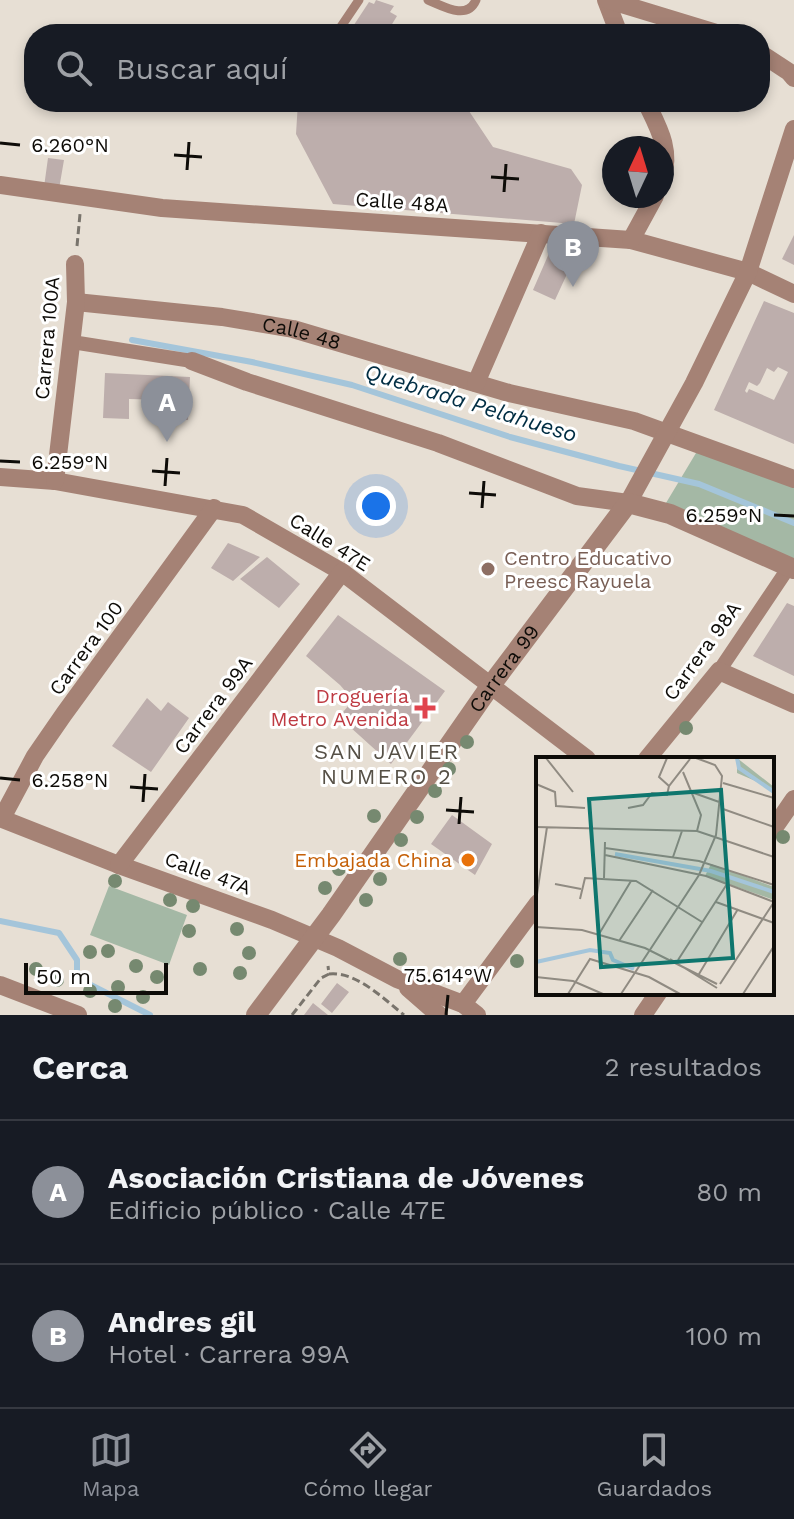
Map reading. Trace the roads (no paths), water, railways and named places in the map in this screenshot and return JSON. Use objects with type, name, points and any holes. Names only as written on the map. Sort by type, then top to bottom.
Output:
[{"type":"street","points":[[607,0],[615,24]]},
{"type":"street","points":[[607,0],[687,24]]},
{"type":"street","points":[[770,60],[794,78]]},
{"type":"street","points":[[650,112],[661,136]]},
{"type":"street","name":"Carrera 99","points":[[256,1015],[491,685],[631,499],[748,272],[794,129]]},
{"type":"street","name":"Calle 48A","points":[[0,185],[162,208],[631,240],[748,272],[794,294]]},
{"type":"street","points":[[631,240],[648,208]]},
{"type":"street","points":[[476,383],[541,233]]},
{"type":"street","name":"Carrera 100A","points":[[55,481],[76,302],[75,264]]},
{"type":"street","name":"Calle 48","points":[[76,302],[222,317],[293,329],[550,404],[634,421],[664,438],[794,479]]},
{"type":"street","points":[[72,342],[192,361],[247,382],[438,443],[577,496],[631,499],[792,568]]},
{"type":"street","name":"Calle 47E","points":[[0,477],[55,481],[243,515],[342,572],[584,757]]},
{"type":"street","name":"Carrera 100","points":[[1,818],[35,756],[214,508]]},
{"type":"street","name":"Carrera 98A","points":[[649,757],[719,671],[792,568]]},
{"type":"street","name":"Carrera 99A","points":[[119,865],[342,572]]},
{"type":"street","points":[[719,671],[794,704]]},
{"type":"street","points":[[774,828],[794,799]]},
{"type":"street","name":"Calle 47A","points":[[1,818],[313,937],[397,979],[470,1010]]},
{"type":"street","points":[[470,1010],[536,906]]},
{"type":"street","name":"Calle 47A","points":[[397,979],[439,1015]]},
{"type":"street","points":[[0,985],[78,1015]]},
{"type":"street","points":[[643,1015],[657,995]]},
{"type":"lane","points":[[343,24],[359,0]]},
{"type":"lane","points":[[428,0],[456,11],[467,11],[476,0]]},
{"type":"waterway","name":"Quebrada Pelahueso","points":[[132,340],[252,362],[352,385],[510,437],[699,484],[794,523]]},
{"type":"waterway","points":[[0,921],[59,933],[77,960],[77,978],[150,1015]]},
{"type":"place","name":"Andres gil","points":[[573,287]]},
{"type":"place","name":"Asociación Cristiana de Jóvenes","points":[[167,442]]},
{"type":"place","name":"Centro Educativo Preesc Rayuela","points":[[488,569]]},
{"type":"place","name":"Droguería Metro Avenida","points":[[425,708]]},
{"type":"place","name":"Embajada China","points":[[468,860]]},
{"type":"district","name":"SAN JAVIER NUMERO 2","points":[[387,764]]}]
